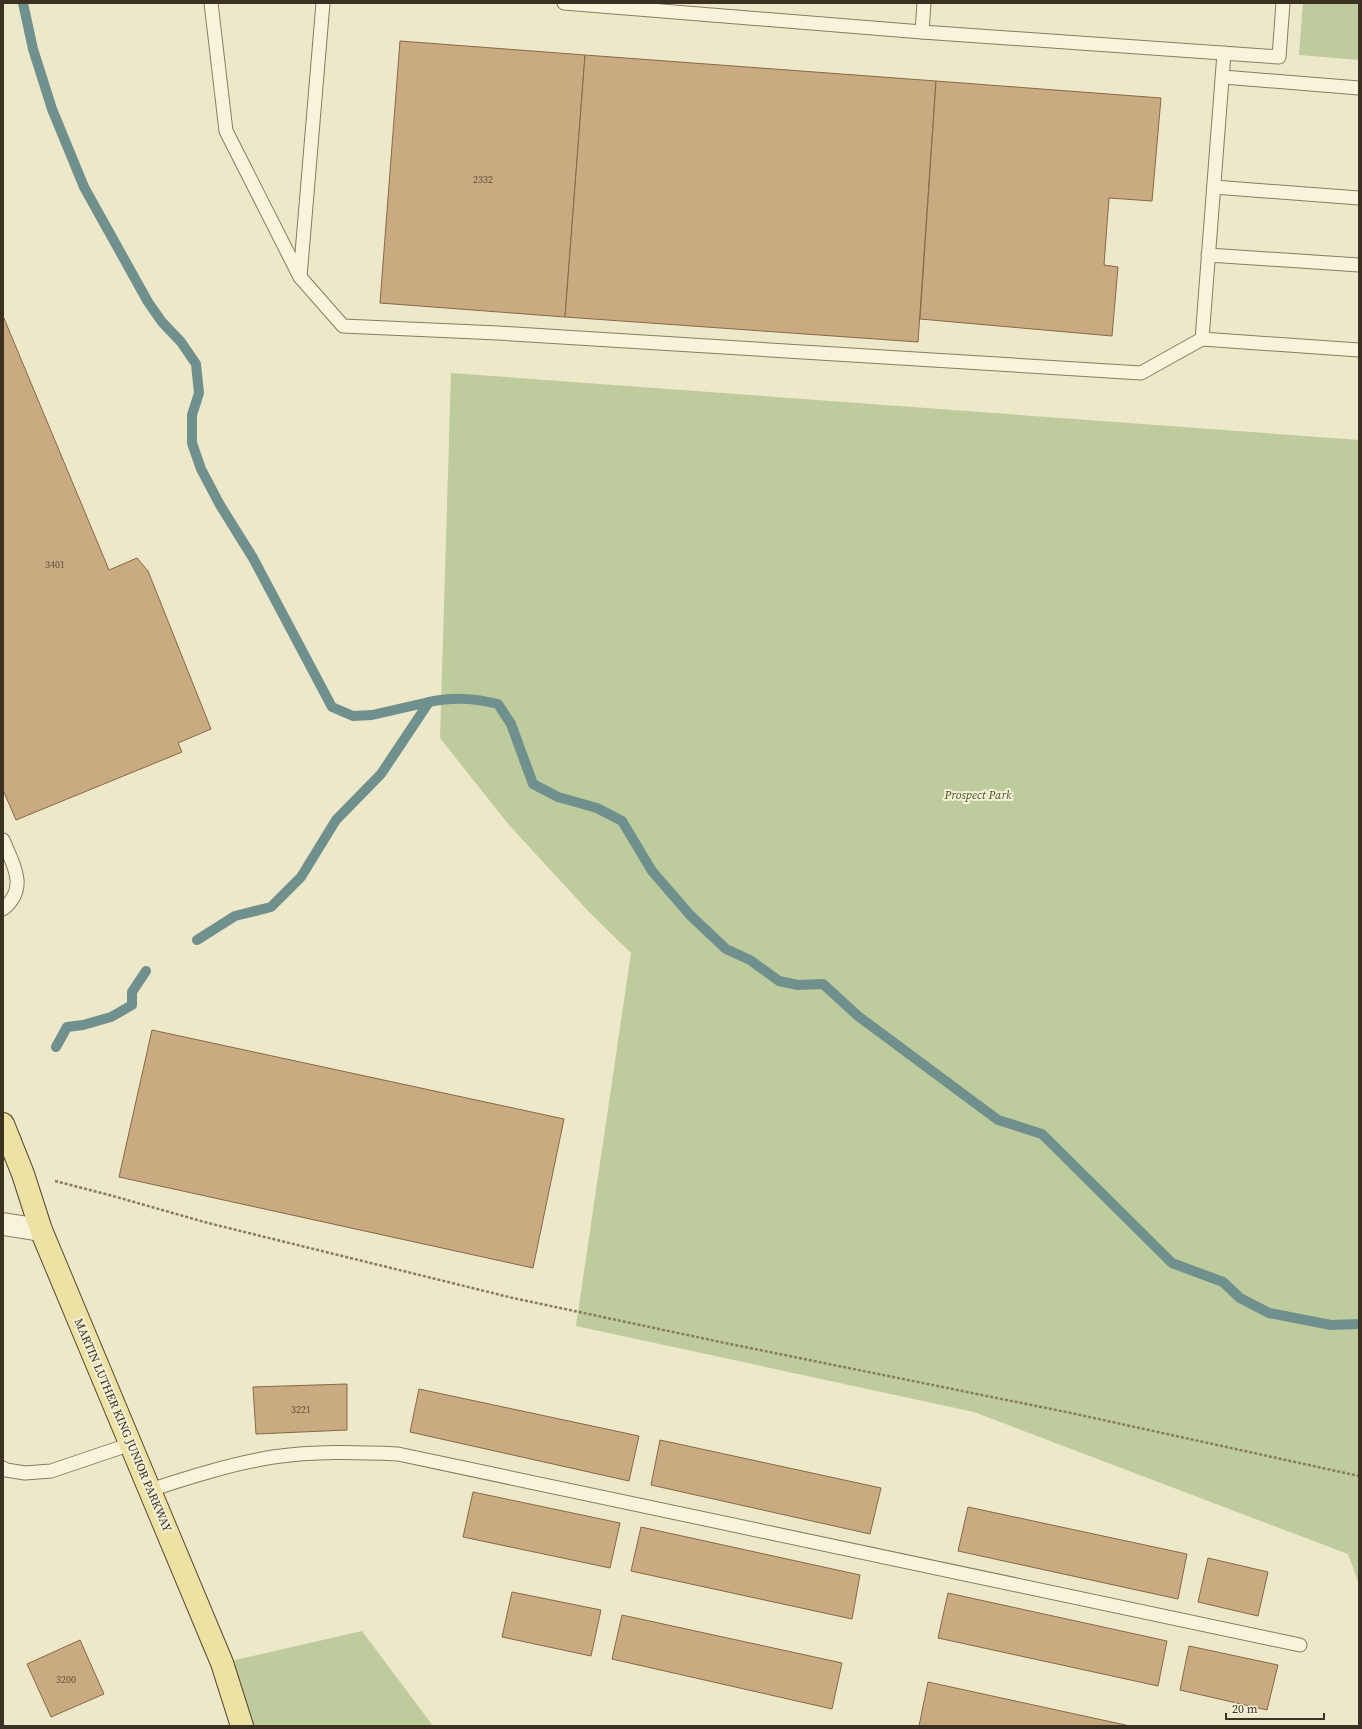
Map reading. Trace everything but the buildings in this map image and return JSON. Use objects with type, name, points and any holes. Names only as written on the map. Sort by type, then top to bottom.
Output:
[{"type":"main road","name":"MARTIN LUTHER KING JUNIOR PARKWAY","points":[[3,1124],[23,1174],[41,1230],[222,1662],[242,1726]]},
{"type":"street","points":[[3,1224],[41,1230]]},
{"type":"lane","points":[[211,3],[226,131],[300,277],[343,326],[506,334],[1141,373],[1202,339],[1359,350]]},
{"type":"lane","points":[[300,277],[323,3]]},
{"type":"lane","points":[[564,3],[922,32],[1279,57],[1283,3]]},
{"type":"lane","points":[[922,32],[924,3]]},
{"type":"lane","points":[[1202,339],[1224,53]]},
{"type":"lane","points":[[1222,77],[1359,88]]},
{"type":"lane","points":[[1214,187],[1359,198]]},
{"type":"lane","points":[[1208,255],[1359,265]]},
{"type":"lane","points":[[3,840],[18,875],[16,890],[8,905],[3,909]]},
{"type":"lane","points":[[3,1468],[6,1470],[25,1473],[51,1471],[131,1444]]},
{"type":"lane","points":[[150,1490],[218,1468],[274,1457],[336,1452],[398,1454],[1300,1645]]},
{"type":"path","points":[[23,1174],[113,1196],[208,1223],[513,1298],[718,1342],[1071,1413],[1359,1476]]},
{"type":"green space","points":[[1303,3],[1359,3],[1359,60],[1299,55]]},
{"type":"green space","name":"Prospect Park","points":[[451,373],[1359,440],[1359,1584],[1348,1554],[974,1412],[576,1326],[631,953],[589,912],[509,825],[440,738]]},
{"type":"green space","points":[[362,1631],[433,1726],[242,1726],[222,1663]]},
{"type":"waterway","points":[[23,3],[33,49],[52,109],[84,187],[148,302],[162,322],[181,342],[196,364],[199,393],[192,415],[192,443],[201,469],[220,505],[253,558],[332,707],[353,716],[372,715],[429,702]]},
{"type":"waterway","points":[[197,940],[235,916],[271,907],[301,877],[336,820],[381,774],[429,702],[447,699],[464,699],[480,700],[498,704],[511,724],[533,784],[558,797],[597,808],[622,821],[652,871],[690,915],[726,949],[750,960],[779,981],[798,985],[823,984],[858,1016],[998,1120],[1042,1134],[1172,1263],[1223,1282],[1240,1298],[1269,1313],[1331,1325],[1359,1324]]},
{"type":"waterway","points":[[56,1047],[67,1027],[83,1025],[111,1017],[132,1005],[132,992],[146,971]]}]
